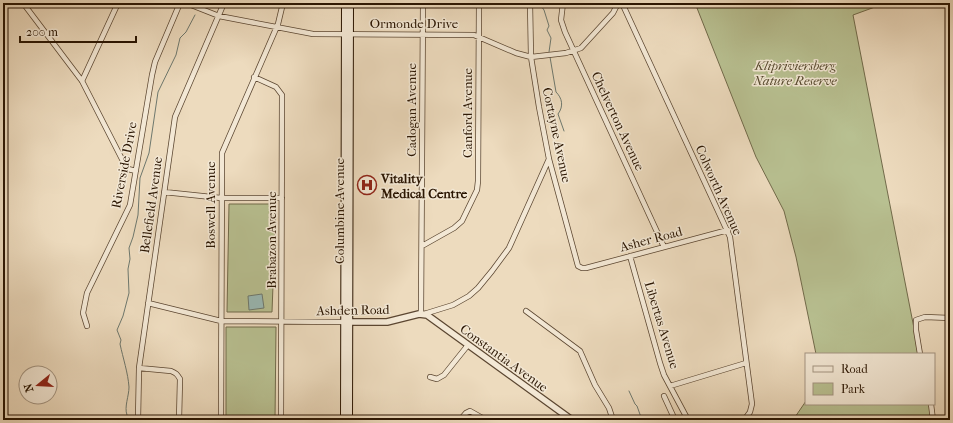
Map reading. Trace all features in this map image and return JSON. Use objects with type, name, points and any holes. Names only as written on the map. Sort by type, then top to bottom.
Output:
[{"type":"main road","name":"Columbine Avenue","points":[[345,3],[348,34]]},
{"type":"main road","name":"Columbine Avenue","points":[[344,420],[347,322],[348,34],[350,3]]},
{"type":"main road","name":"Columbine Avenue","points":[[346,390],[349,420]]},
{"type":"street","points":[[23,3],[82,81],[123,162],[128,169],[136,171]]},
{"type":"street","points":[[82,81],[118,3]]},
{"type":"street","name":"Riverside Drive","points":[[87,326],[83,313],[87,293],[131,200],[152,75],[180,3]]},
{"type":"street","name":"Ormonde Drive","points":[[186,3],[219,16],[313,34],[465,34],[478,36],[516,53],[531,57],[574,51],[581,48],[613,13],[618,3]]},
{"type":"street","name":"Bellefield Avenue","points":[[138,420],[139,368],[176,112],[224,3]]},
{"type":"street","name":"Boswell Avenue","points":[[221,420],[221,158],[223,149],[277,27],[283,3]]},
{"type":"street","name":"Cadogan Avenue","points":[[423,3],[423,314]]},
{"type":"street","name":"Canford Avenue","points":[[422,246],[459,224],[465,217],[477,190],[478,3]]},
{"type":"street","name":"Cortayne Avenue","points":[[530,3],[531,57],[549,159],[576,261],[581,268]]},
{"type":"street","name":"Chelverton Avenue","points":[[563,3],[562,23],[664,247]]},
{"type":"street","name":"Colworth Avenue","points":[[622,3],[728,230],[752,404],[750,412],[744,420]]},
{"type":"street","name":"Brabazon Avenue","points":[[254,77],[276,87],[282,94],[281,420]]},
{"type":"street","name":"Ashden Road","points":[[148,303],[221,321],[347,322],[387,322],[423,314],[453,304],[469,296],[478,288],[511,245],[549,159]]},
{"type":"street","points":[[164,192],[221,198],[282,198]]},
{"type":"street","name":"Asher Road","points":[[581,268],[586,268],[728,230]]},
{"type":"street","name":"Libertas Avenue","points":[[630,256],[660,363],[688,420]]},
{"type":"street","points":[[526,311],[580,351],[595,385],[609,408],[613,420]]},
{"type":"street","name":"Constantia Avenue","points":[[423,314],[431,318],[572,420]]},
{"type":"street","points":[[920,353],[916,320],[925,317],[950,318]]},
{"type":"street","points":[[430,377],[437,379],[444,375],[468,345]]},
{"type":"street","points":[[670,386],[746,363]]},
{"type":"street","points":[[139,368],[176,373],[180,379],[179,420]]},
{"type":"street","points":[[664,396],[675,420]]},
{"type":"street","points":[[931,405],[933,420]]},
{"type":"street","points":[[460,420],[466,413],[472,411],[486,420]]},
{"type":"green space","name":"Klipriviersberg Nature Reserve","points":[[695,3],[886,3],[853,15],[919,353],[816,353],[796,257],[784,211],[756,157]]},
{"type":"green space","points":[[229,204],[276,204],[272,312],[227,312]]},
{"type":"green space","points":[[226,327],[276,327],[275,420],[226,420]]},
{"type":"green space","points":[[805,402],[805,405],[929,405],[932,420],[793,420]]},
{"type":"water","points":[[262,294],[264,308],[249,310],[248,296]]},
{"type":"waterway","points":[[539,3],[544,10],[549,26],[547,30],[551,38],[549,52]]},
{"type":"waterway","points":[[124,420],[127,415],[126,409],[129,387],[127,371],[120,344],[121,340],[117,330],[123,316],[129,293],[129,248],[138,215],[140,178],[149,153],[158,92],[176,55],[180,38],[186,32],[195,15]]},
{"type":"waterway","points":[[550,57],[556,92],[562,102],[558,114],[564,131]]},
{"type":"waterway","points":[[629,391],[642,420]]},
{"type":"place","name":"Vitality Medical Centre","points":[[367,185]]}]
